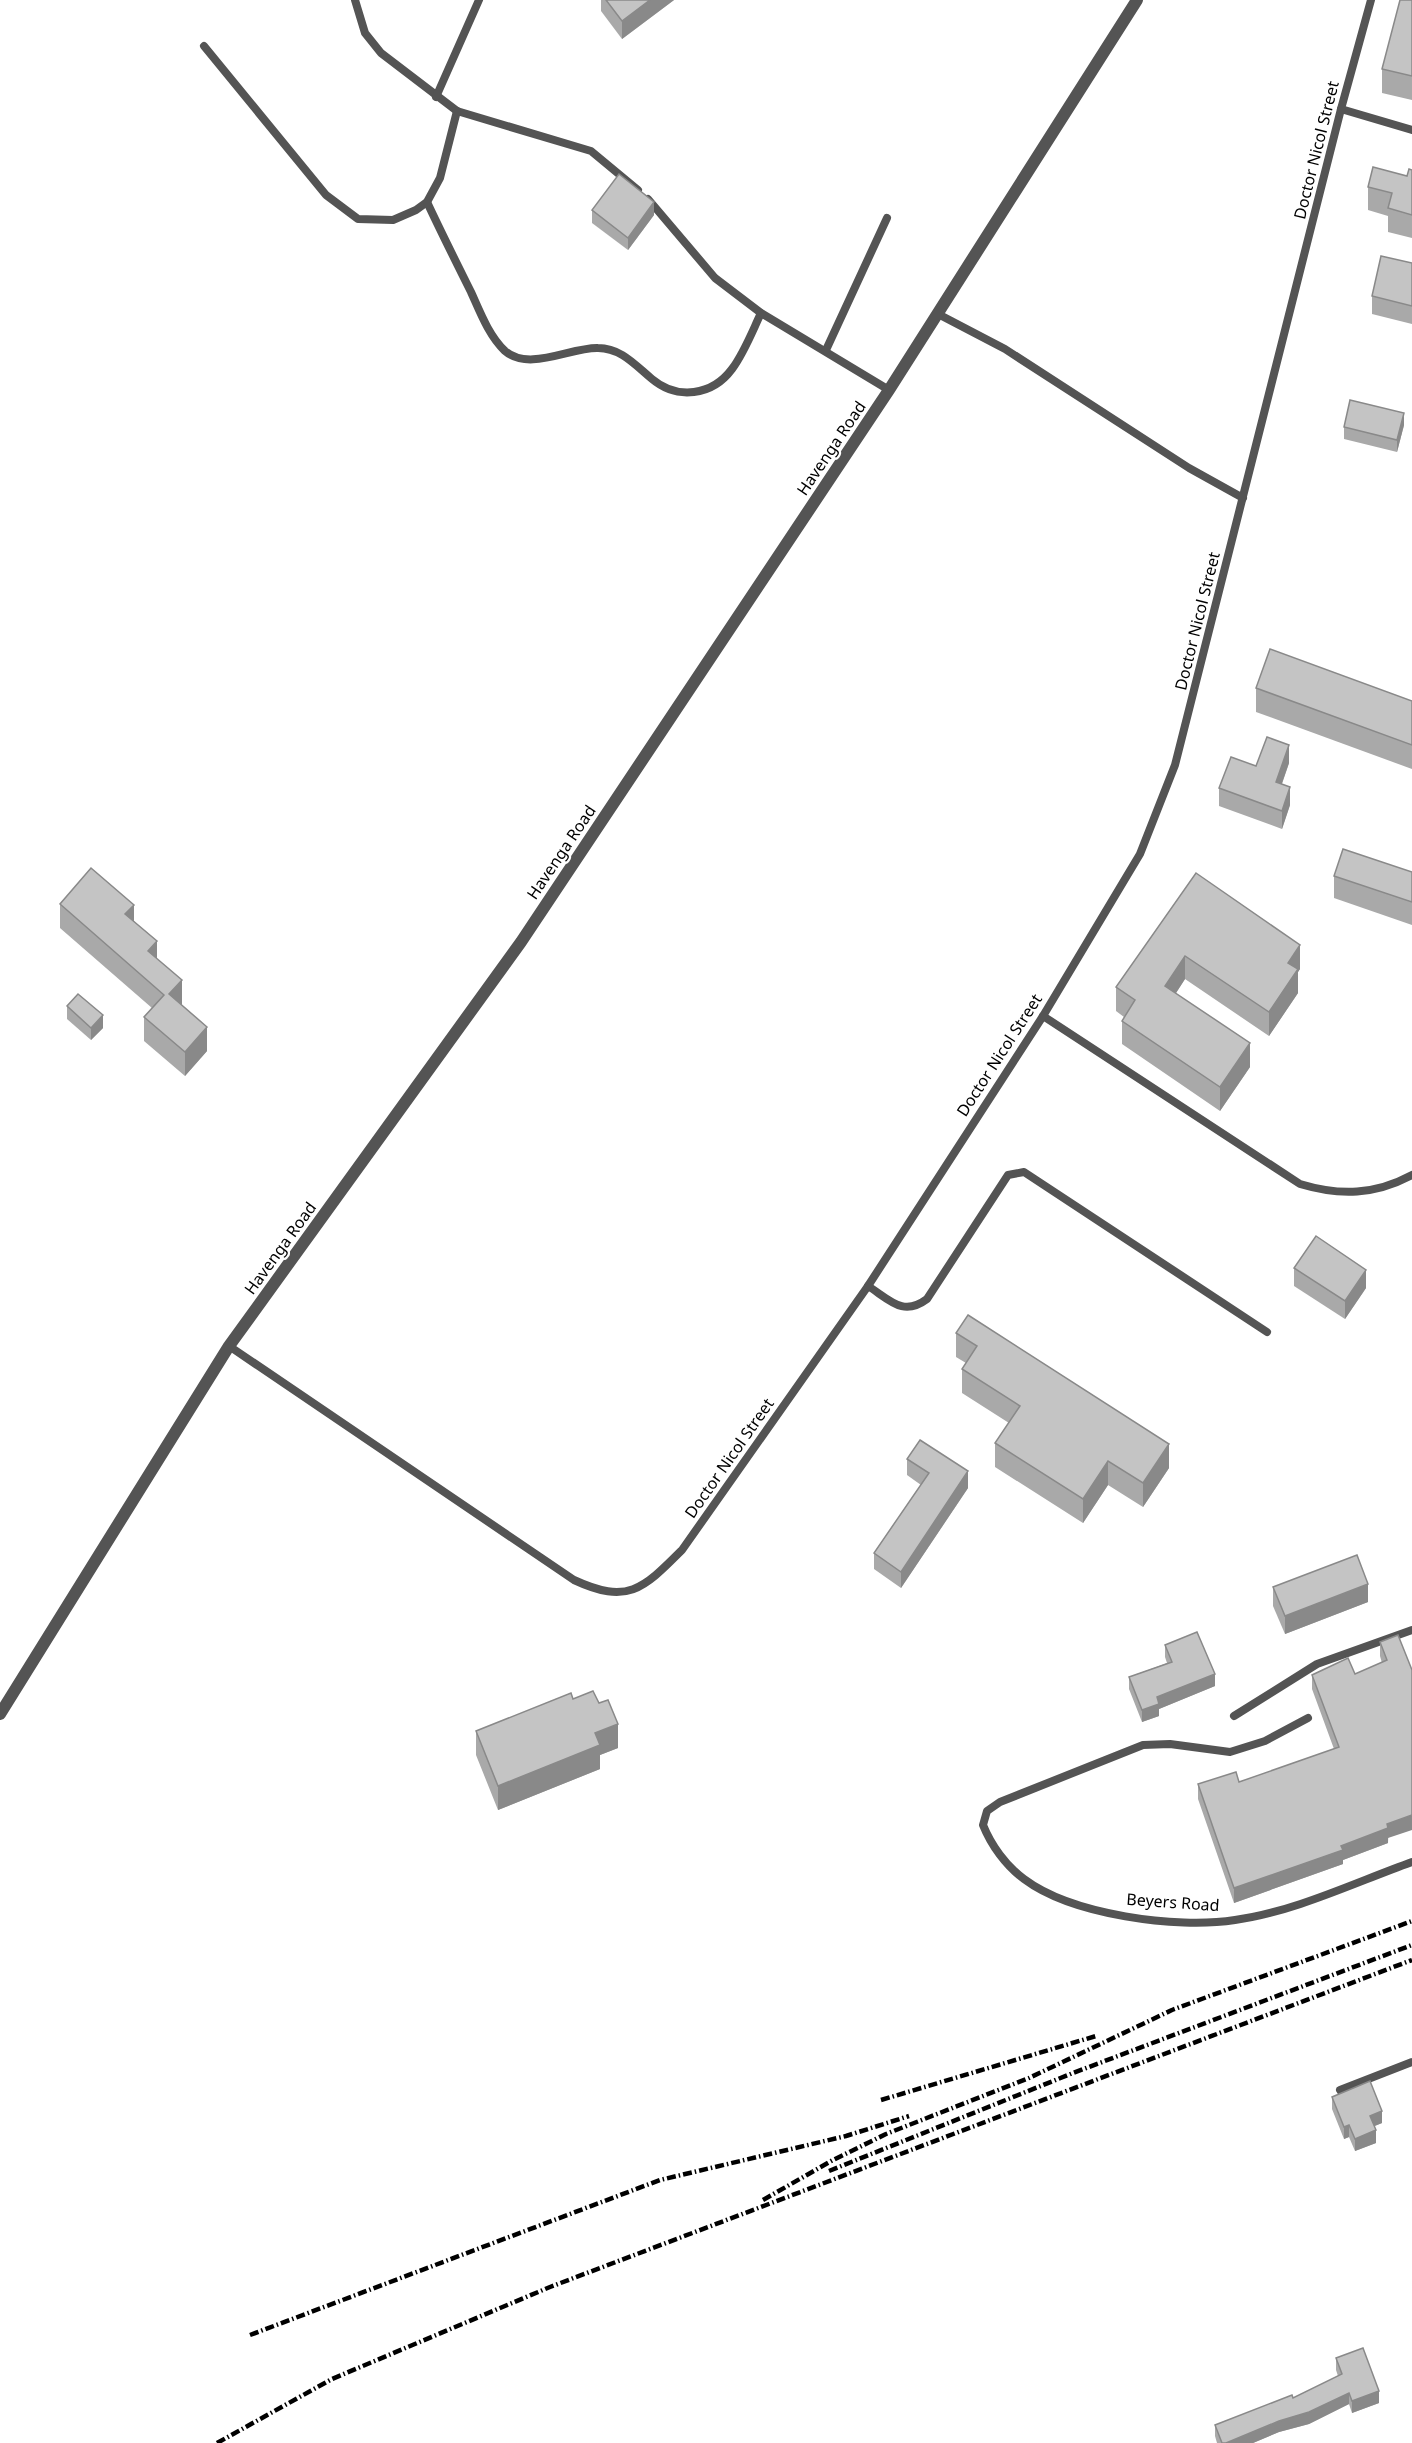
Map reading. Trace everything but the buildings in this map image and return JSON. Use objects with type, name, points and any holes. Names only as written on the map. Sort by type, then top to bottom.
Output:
[{"type":"street","name":"Havenga Road","points":[[0,1714],[229,1346],[521,942],[890,390],[1137,0]]},
{"type":"lane","points":[[355,0],[365,33],[381,53],[436,97],[456,111],[591,151],[661,212],[715,278],[761,313],[890,390]]},
{"type":"lane","points":[[436,97],[478,0]]},
{"type":"lane","name":"Doctor Nicol Street","points":[[229,1346],[574,1580],[600,1591],[615,1593],[632,1591],[657,1574],[682,1550],[868,1286],[1043,1016],[1140,854],[1161,807],[1186,726],[1341,109],[1371,0]]},
{"type":"lane","points":[[204,46],[326,195],[358,219],[383,221],[404,217],[427,202],[440,178],[456,111]]},
{"type":"lane","points":[[1341,109],[1412,130]]},
{"type":"lane","points":[[427,202],[487,326],[507,353],[518,358],[544,357],[586,347],[612,349],[668,390],[692,393],[715,384],[730,372],[761,313]]},
{"type":"lane","points":[[826,350],[887,218]]},
{"type":"lane","points":[[938,314],[1005,349],[1189,468],[1243,498]]},
{"type":"lane","points":[[1043,1016],[1300,1184],[1328,1192],[1350,1193],[1385,1187],[1412,1175]]},
{"type":"lane","points":[[868,1286],[902,1307],[913,1308],[927,1299],[1008,1175],[1024,1172],[1267,1332]]},
{"type":"lane","points":[[1234,1716],[1317,1664],[1412,1630]]},
{"type":"lane","name":"Beyers Road","points":[[1308,1718],[1265,1741],[1230,1752],[1154,1743],[1131,1748],[1000,1802],[987,1811],[984,1818],[987,1835],[1012,1869],[1025,1880],[1052,1894],[1090,1908],[1143,1918],[1194,1922],[1234,1920],[1272,1912],[1412,1862]]},
{"type":"lane","points":[[1340,2090],[1412,2062]]},
{"type":"railway","points":[[763,2200],[833,2160],[886,2134],[1029,2078],[1172,2010],[1412,1921]]},
{"type":"railway","points":[[829,2171],[1073,2073],[1412,1945]]},
{"type":"railway","points":[[217,2443],[332,2379],[550,2287],[1412,1960]]},
{"type":"railway","points":[[881,2100],[1096,2036]]},
{"type":"railway","points":[[250,2335],[660,2180],[846,2136],[909,2116]]}]
